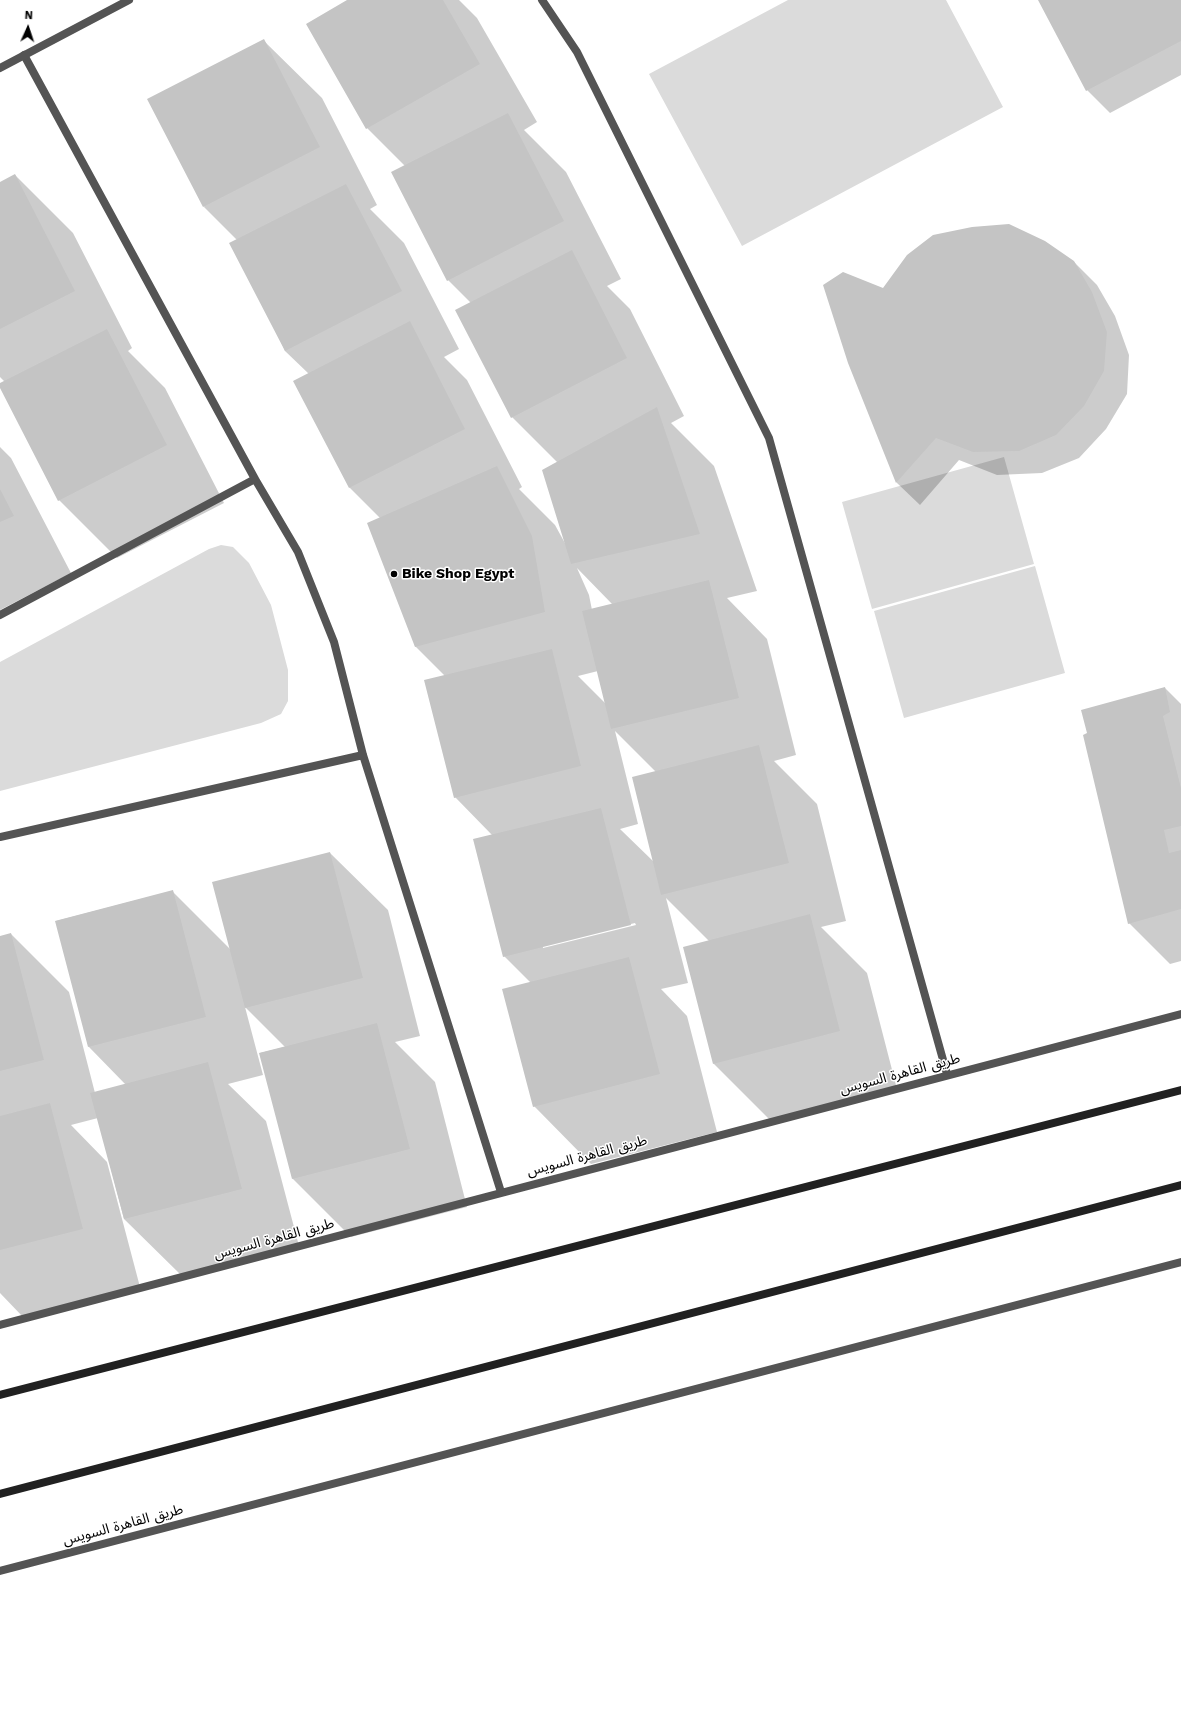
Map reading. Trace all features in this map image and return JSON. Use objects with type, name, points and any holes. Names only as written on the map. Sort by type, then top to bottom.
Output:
[{"type":"main road","points":[[0,1395],[1181,1090]]},
{"type":"main road","points":[[0,1494],[1181,1185]]},
{"type":"street","points":[[0,68],[129,0]]},
{"type":"street","points":[[542,0],[577,52],[769,438],[947,1074]]},
{"type":"street","points":[[24,55],[255,479],[298,552],[334,642],[363,755],[502,1192]]},
{"type":"street","points":[[0,615],[255,479]]},
{"type":"street","points":[[0,837],[363,755]]},
{"type":"street","name":"طريق القاهرة السويس","points":[[0,1325],[947,1074],[1181,1014]]},
{"type":"street","name":"طريق القاهرة السويس","points":[[0,1571],[1181,1262]]},
{"type":"shaded area","points":[[788,0],[946,0],[1003,107],[742,246],[649,74]]},
{"type":"shaded area","points":[[1004,457],[1034,564],[872,609],[842,502]]},
{"type":"shaded area","points":[[221,545],[233,547],[249,563],[271,605],[288,670],[288,701],[281,714],[261,723],[0,791],[0,662],[209,549]]},
{"type":"shaded area","points":[[1035,566],[1065,673],[904,718],[874,611]]},
{"type":"building","points":[[347,0],[443,0],[480,64],[366,129],[306,24]]},
{"type":"building","points":[[1038,0],[1181,0],[1181,41],[1086,91]]},
{"type":"building","points":[[264,39],[320,147],[203,207],[147,99]]},
{"type":"building","points":[[508,113],[564,221],[447,281],[391,172]]},
{"type":"building","points":[[15,174],[75,291],[0,329],[0,182]]},
{"type":"building","points":[[346,184],[402,291],[285,351],[229,243]]},
{"type":"building","points":[[1009,224],[1045,241],[1074,261],[1092,292],[1107,332],[1104,371],[1084,406],[1056,435],[1019,451],[973,452],[936,438],[896,483],[848,363],[823,285],[843,272],[883,288],[907,255],[933,235],[972,227]]},
{"type":"building","points":[[572,250],[627,358],[511,418],[455,310]]},
{"type":"building","points":[[410,321],[465,429],[349,488],[293,381]]},
{"type":"building","points":[[107,329],[167,445],[58,501],[0,388],[0,383]]},
{"type":"building","points":[[657,407],[700,534],[571,564],[542,470]]},
{"type":"building","points":[[497,466],[532,536],[545,612],[415,647],[367,523]]},
{"type":"building","points":[[0,489],[14,516],[0,522]]},
{"type":"building","points":[[709,580],[739,698],[611,729],[582,611]]},
{"type":"building","points":[[552,649],[581,766],[454,798],[424,680]]},
{"type":"building","points":[[1165,687],[1170,712],[1163,716],[1181,788],[1181,826],[1164,830],[1169,853],[1181,850],[1181,909],[1128,924],[1083,735],[1087,733],[1081,710]]},
{"type":"building","points":[[759,745],[789,863],[661,895],[632,777]]},
{"type":"building","points":[[601,808],[631,925],[503,957],[473,839]]},
{"type":"building","points":[[330,852],[363,978],[245,1008],[212,882]]},
{"type":"building","points":[[173,890],[206,1017],[88,1047],[55,921]]},
{"type":"building","points":[[810,914],[840,1031],[713,1064],[683,947]]},
{"type":"building","points":[[11,933],[44,1060],[0,1071],[0,936]]},
{"type":"building","points":[[629,957],[660,1074],[533,1107],[502,989]]},
{"type":"building","points":[[377,1023],[410,1149],[292,1179],[259,1053]]},
{"type":"building","points":[[208,1062],[242,1189],[124,1219],[90,1093]]},
{"type":"building","points":[[50,1103],[83,1229],[0,1250],[0,1116]]},
{"type":"place","name":"Bike Shop Egypt","points":[[394,574]]}]
